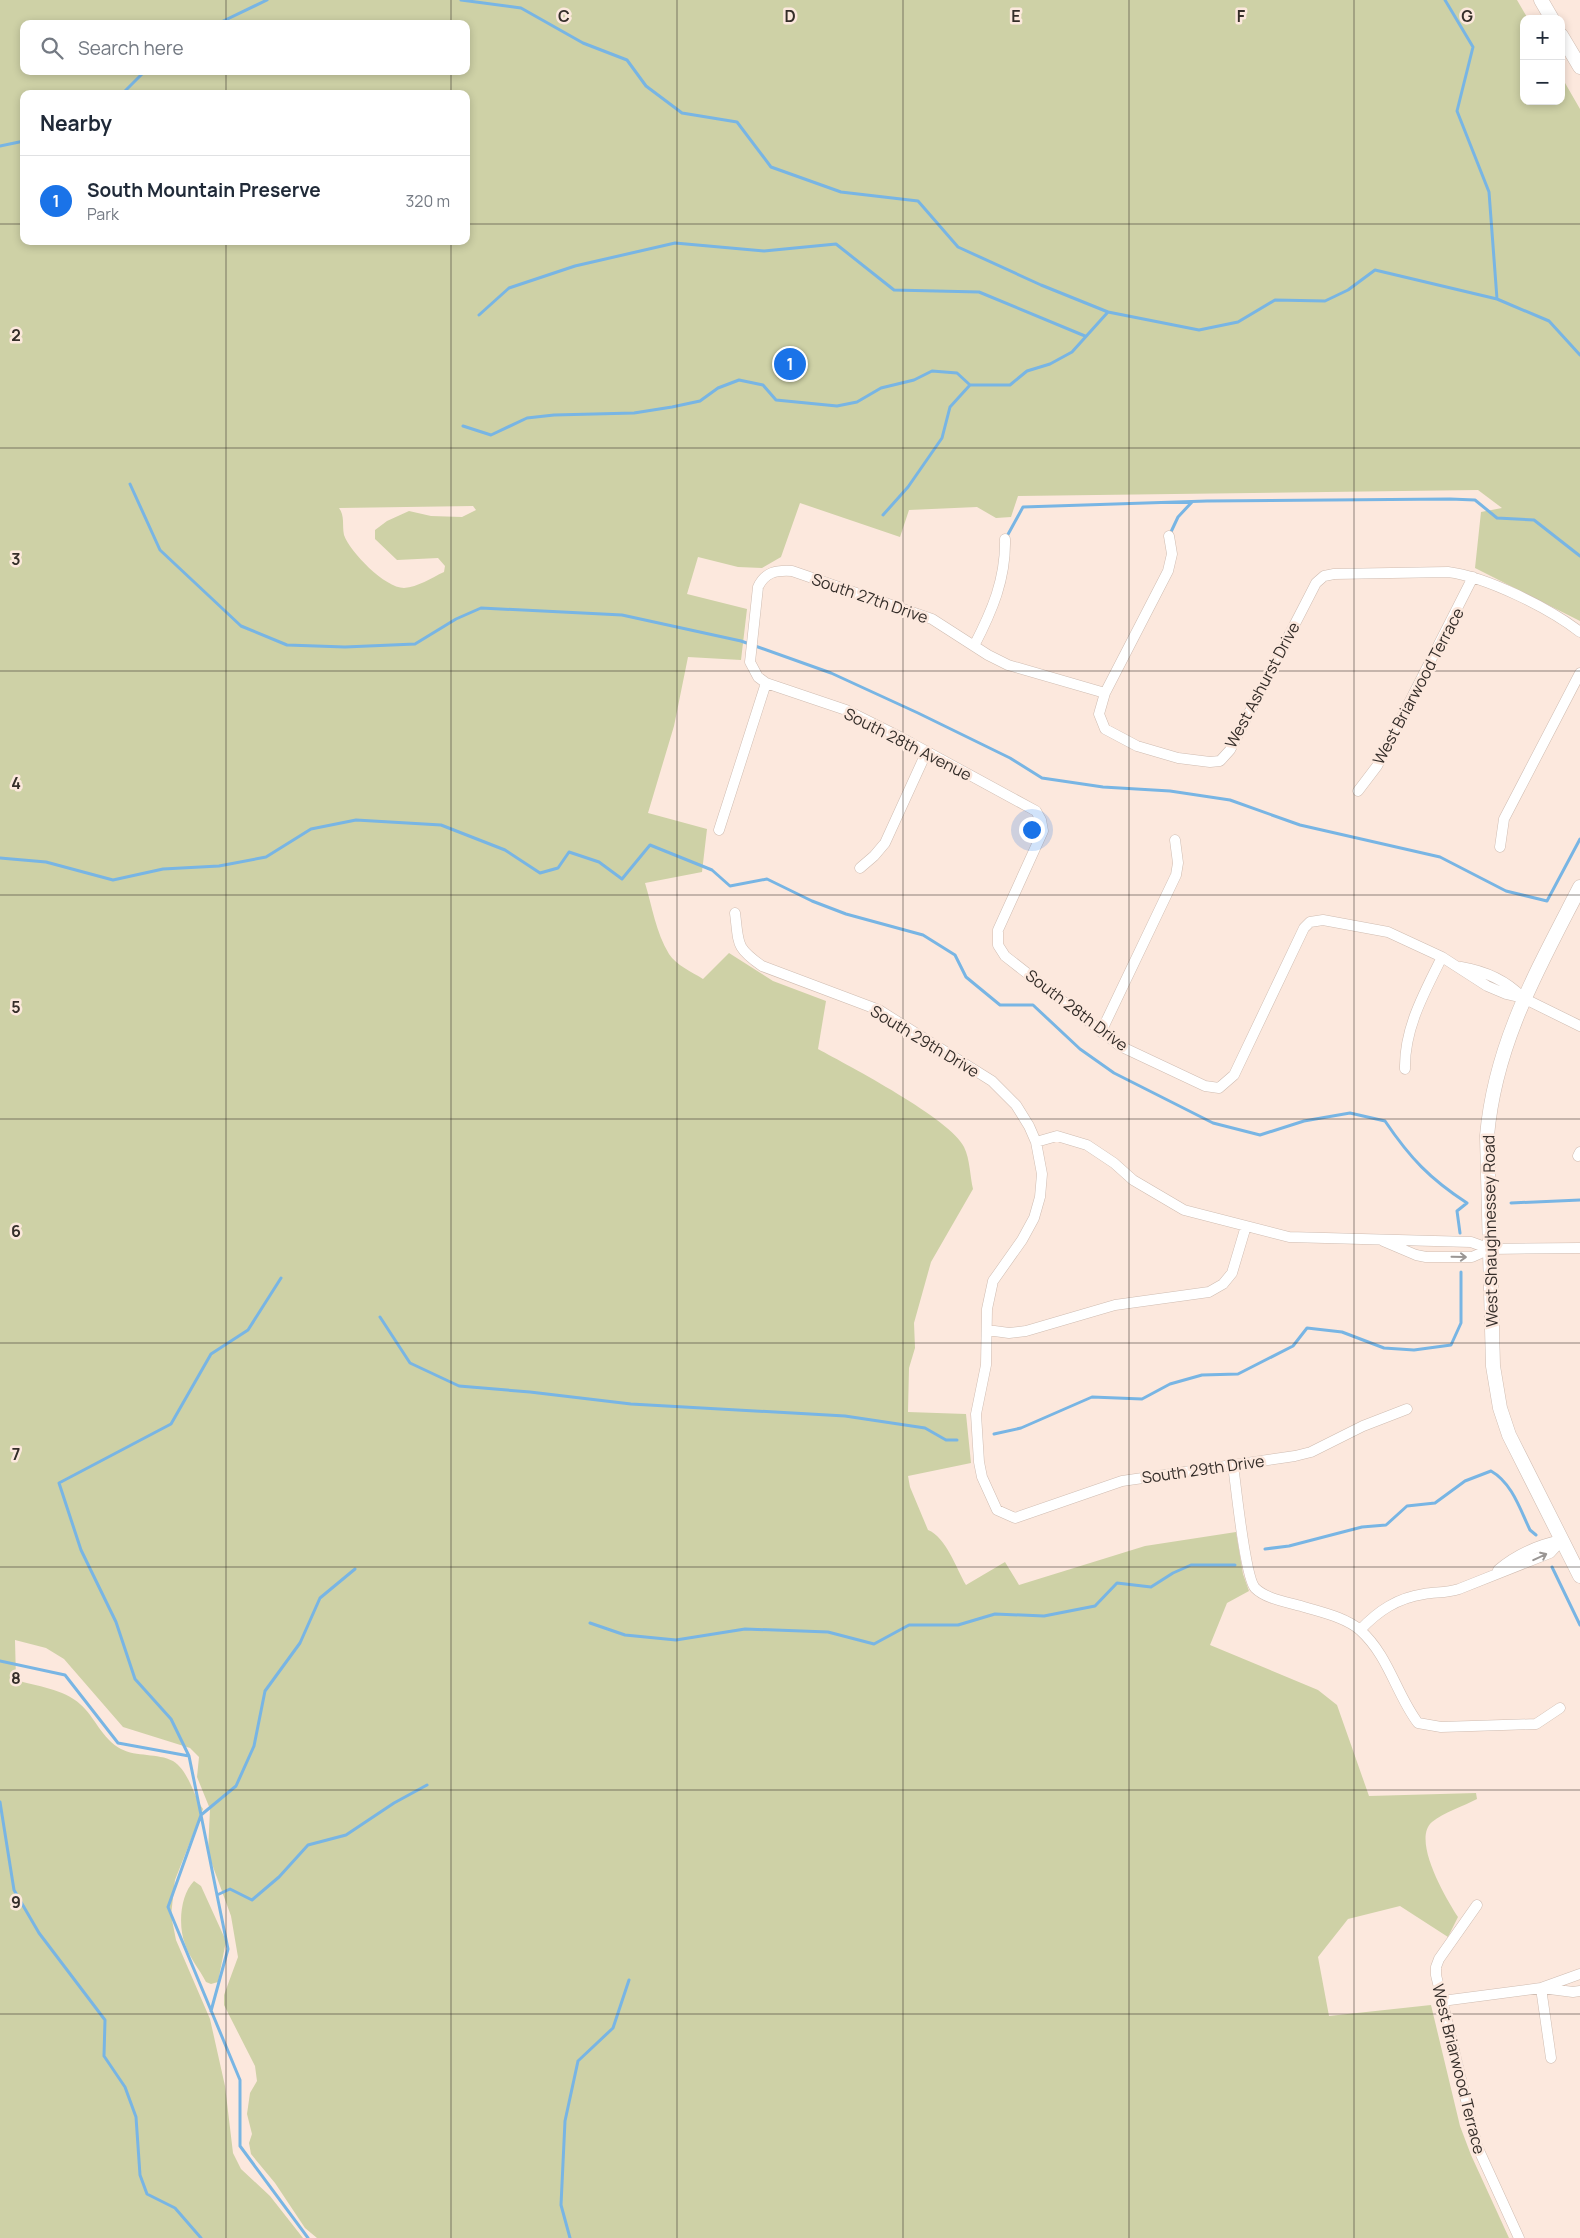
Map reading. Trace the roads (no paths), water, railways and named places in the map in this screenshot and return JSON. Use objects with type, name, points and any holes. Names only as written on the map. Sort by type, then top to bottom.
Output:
[{"type":"street","points":[[1541,0],[1550,15]]},
{"type":"street","points":[[1565,42],[1580,67]]},
{"type":"street","points":[[1105,693],[1168,571],[1172,554],[1169,536]]},
{"type":"street","points":[[974,646],[998,595],[1006,559],[1005,539]]},
{"type":"street","name":"South 27th Drive","points":[[766,683],[753,670],[750,662],[758,587],[762,579],[770,573],[792,571],[932,619],[1008,665],[1105,693]]},
{"type":"street","name":"West Ashurst Drive","points":[[1105,693],[1099,714],[1105,729],[1137,746],[1178,758],[1210,762],[1220,761],[1230,750],[1316,584],[1324,576],[1334,574],[1448,572],[1473,577]]},
{"type":"street","points":[[1473,577],[1488,582],[1564,621],[1580,632]]},
{"type":"street","name":"West Briarwood Terrace","points":[[1358,791],[1377,766],[1473,577]]},
{"type":"street","points":[[1500,847],[1504,819],[1580,673]]},
{"type":"street","points":[[719,830],[766,683]]},
{"type":"street","name":"South 28th Avenue","points":[[766,683],[846,710],[1036,811],[1041,820],[1043,831],[998,930],[998,945]]},
{"type":"street","points":[[860,868],[874,856],[884,843],[927,752]]},
{"type":"street","points":[[1101,1032],[1176,875],[1178,863],[1175,840]]},
{"type":"street","name":"West Shaughnessey Road","points":[[1580,887],[1523,998],[1498,1072],[1489,1121],[1493,1366],[1500,1408],[1509,1435],[1580,1576]]},
{"type":"street","name":"South 29th Drive","points":[[735,913],[740,947],[750,957],[762,966],[879,1010],[992,1081],[1016,1105],[1036,1142],[1042,1174],[1040,1197],[1034,1218],[1022,1240],[994,1281],[987,1309],[986,1365],[976,1414],[976,1429],[982,1477],[997,1510],[1015,1518],[1122,1481],[1311,1452],[1363,1426],[1407,1409]]},
{"type":"street","name":"South 28th Drive","points":[[998,945],[1005,956],[1120,1046],[1205,1086],[1219,1088],[1234,1075],[1304,928],[1310,922],[1323,920],[1388,932],[1442,957]]},
{"type":"street","points":[[1405,1069],[1404,1051],[1410,1029],[1442,957],[1487,986],[1506,994],[1523,998],[1580,1026]]},
{"type":"street","points":[[1460,967],[1480,970],[1511,985],[1523,998]]},
{"type":"street","points":[[1487,986],[1492,976]]},
{"type":"street","points":[[1036,1142],[1057,1136],[1087,1145],[1133,1180],[1184,1210],[1289,1237],[1470,1242],[1490,1249],[1580,1248]]},
{"type":"street","points":[[988,1330],[1026,1331],[1115,1304],[1209,1292],[1223,1284],[1232,1273],[1246,1226]]},
{"type":"street","points":[[1381,1240],[1416,1255],[1438,1257],[1472,1257],[1490,1249]]},
{"type":"street","points":[[1438,1257],[1439,1242]]},
{"type":"street","points":[[1233,1465],[1249,1571],[1255,1588],[1268,1596],[1333,1616],[1360,1630],[1390,1668],[1409,1711],[1418,1723],[1441,1727],[1536,1724],[1560,1708]]},
{"type":"street","points":[[1360,1630],[1373,1617],[1394,1602],[1424,1594],[1448,1593],[1495,1573],[1520,1554],[1544,1543],[1562,1540]]},
{"type":"street","name":"West Briarwood Terrace","points":[[1477,1905],[1436,1968],[1442,2001],[1482,2161],[1519,2238]]},
{"type":"street","points":[[1442,2001],[1541,1988],[1580,1974]]},
{"type":"street","points":[[1541,1988],[1573,1992],[1580,1991]]},
{"type":"street","points":[[1541,1988],[1552,2058]]},
{"type":"waterway","points":[[225,20],[267,0]]},
{"type":"waterway","points":[[461,0],[521,8],[583,43],[627,60],[646,86],[682,113],[737,122],[771,167],[841,192],[918,201],[958,247],[1041,285],[1108,312]]},
{"type":"waterway","points":[[1445,0],[1473,47],[1457,111],[1489,192],[1497,299]]},
{"type":"waterway","points":[[126,90],[141,75]]},
{"type":"waterway","points":[[0,146],[20,142]]},
{"type":"waterway","points":[[479,315],[509,288],[575,266],[675,243],[764,251],[836,244],[894,290],[979,292],[1085,336]]},
{"type":"waterway","points":[[463,426],[491,435],[527,418],[554,415],[634,413],[672,407],[700,401],[718,388],[739,380],[763,385],[776,400],[837,406],[857,402],[881,388],[914,380],[932,371],[957,373],[970,385],[1010,385],[1027,371],[1050,364],[1072,352],[1108,312],[1199,330],[1238,322],[1275,300],[1325,301],[1348,290],[1375,270],[1497,299],[1549,321],[1580,355]]},
{"type":"waterway","points":[[883,515],[908,487],[942,438],[950,407],[970,385]]},
{"type":"waterway","points":[[130,484],[160,550],[241,626],[287,645],[345,647],[415,644],[456,619],[481,608],[622,615],[741,641],[831,673],[1010,758],[1042,778],[1103,787],[1170,791],[1230,800],[1300,825],[1440,857],[1506,891],[1547,901],[1580,839]]},
{"type":"waterway","points":[[1006,538],[1023,507],[1207,501],[1450,499],[1475,500],[1497,518],[1534,520],[1580,556]]},
{"type":"waterway","points":[[1170,534],[1178,517],[1192,502]]},
{"type":"waterway","points":[[0,858],[46,862],[113,880],[163,869],[219,866],[266,857],[311,829],[356,820],[441,825],[505,850],[540,873],[558,868],[569,852],[599,862],[622,879],[650,845],[712,870],[730,886],[767,879],[812,901],[846,914],[923,935],[955,955],[966,977],[1000,1005],[1033,1005],[1080,1049],[1114,1073],[1213,1123],[1260,1135],[1304,1121],[1350,1113],[1385,1121],[1412,1157],[1431,1176],[1467,1203],[1457,1211],[1460,1233]]},
{"type":"waterway","points":[[1511,1203],[1580,1200]]},
{"type":"waterway","points":[[994,1434],[1021,1428],[1092,1397],[1142,1399],[1170,1384],[1202,1375],[1238,1374],[1293,1346],[1307,1328],[1342,1332],[1384,1348],[1414,1350],[1451,1345],[1461,1323],[1461,1272]]},
{"type":"waterway","points":[[189,1756],[171,1719],[135,1679],[116,1622],[81,1550],[59,1483],[171,1424],[211,1354],[248,1330],[281,1278]]},
{"type":"waterway","points":[[380,1317],[410,1363],[459,1386],[631,1404],[845,1416],[925,1428],[946,1440],[957,1440]]},
{"type":"waterway","points":[[1265,1549],[1289,1546],[1362,1527],[1386,1525],[1407,1506],[1435,1503],[1465,1481],[1491,1471],[1505,1482],[1510,1489],[1530,1530],[1536,1535]]},
{"type":"waterway","points":[[590,1623],[625,1635],[676,1640],[745,1629],[828,1632],[874,1644],[909,1625],[958,1625],[995,1614],[1044,1616],[1095,1606],[1117,1583],[1151,1587],[1173,1573],[1191,1565],[1235,1565]]},
{"type":"waterway","points":[[1552,1567],[1580,1625]]},
{"type":"waterway","points":[[217,1895],[201,1815],[236,1786],[254,1746],[265,1691],[300,1643],[320,1598],[355,1569]]},
{"type":"waterway","points":[[0,1661],[65,1675],[118,1743],[189,1756],[201,1815],[168,1907],[240,2080],[240,2146],[308,2238]]},
{"type":"waterway","points":[[211,2011],[228,1949],[217,1895],[230,1889],[252,1900],[279,1877],[308,1845],[346,1835],[394,1803],[427,1785]]},
{"type":"waterway","points":[[0,1802],[14,1890],[39,1933],[105,2020],[104,2056],[125,2087],[136,2117],[140,2175],[147,2194],[175,2208],[201,2238]]},
{"type":"waterway","points":[[570,2238],[561,2205],[565,2121],[578,2061],[613,2028],[629,1980]]},
{"type":"place","name":"South Mountain Preserve","points":[[790,364]]}]
